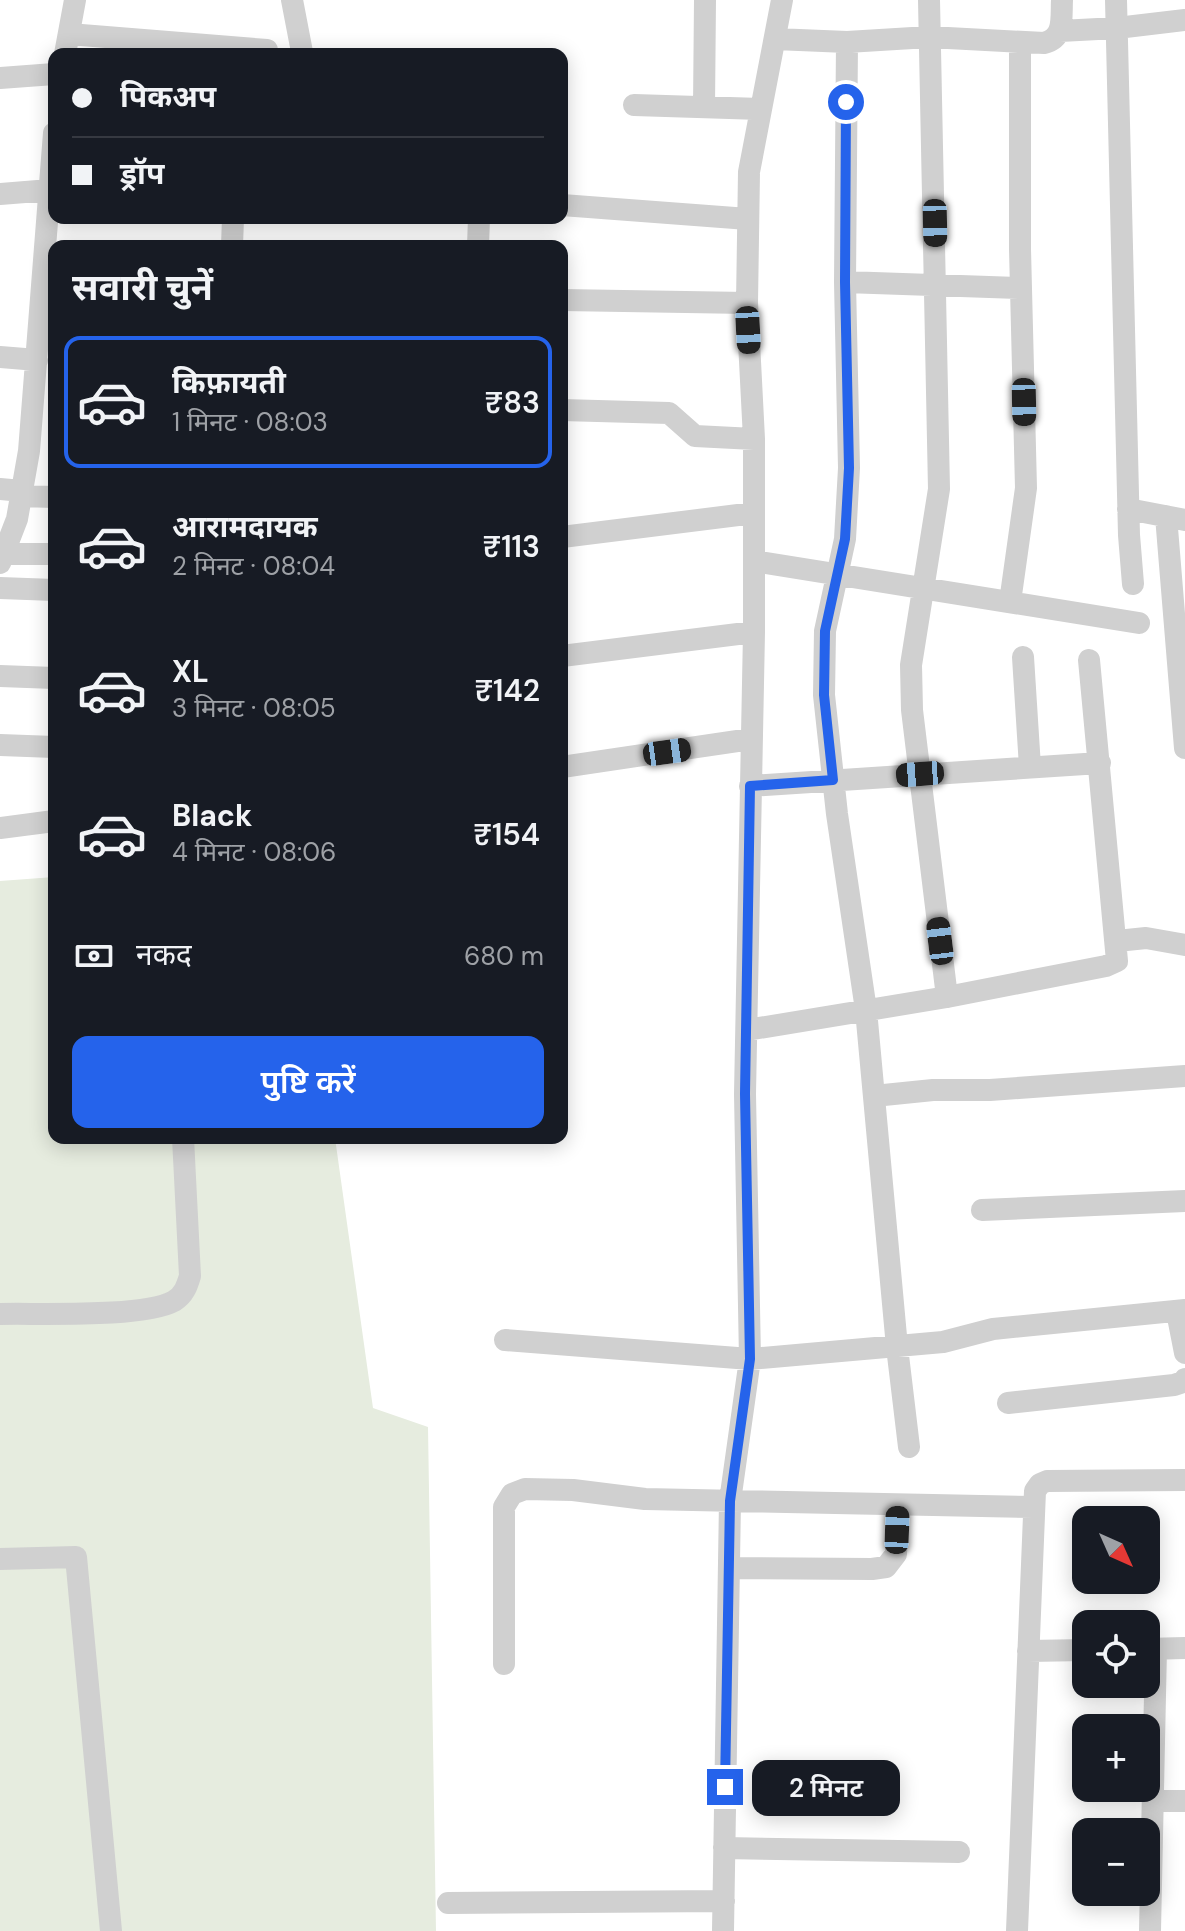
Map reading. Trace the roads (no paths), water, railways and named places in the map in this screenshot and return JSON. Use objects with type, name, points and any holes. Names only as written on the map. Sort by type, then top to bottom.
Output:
[{"type":"street","points":[[75,0],[67,44],[200,48]]},
{"type":"street","points":[[292,0],[301,48]]},
{"type":"street","points":[[704,107],[705,0]]},
{"type":"street","points":[[723,1931],[730,1501],[750,1359],[745,1094],[754,632],[754,439],[747,303],[749,172],[782,0]]},
{"type":"street","points":[[929,0],[939,489],[911,665],[912,710],[947,997]]},
{"type":"street","points":[[775,39],[847,42],[929,37],[1050,42],[1060,31],[1062,0]]},
{"type":"street","points":[[1116,0],[1128,509],[1133,584]]},
{"type":"street","points":[[1060,31],[1185,20]]},
{"type":"street","points":[[847,42],[845,282],[849,468],[845,539],[825,631],[824,695],[866,1010],[909,1447]]},
{"type":"street","points":[[1010,602],[1026,488],[1020,43]]},
{"type":"street","points":[[0,78],[48,74]]},
{"type":"street","points":[[634,105],[761,109]]},
{"type":"street","points":[[0,194],[48,195]]},
{"type":"street","points":[[568,205],[748,219]]},
{"type":"street","points":[[48,282],[37,360],[44,394],[14,492],[17,519],[2,559],[48,555]]},
{"type":"street","points":[[845,282],[1021,288]]},
{"type":"street","points":[[568,300],[747,303]]},
{"type":"street","points":[[0,357],[37,360]]},
{"type":"street","points":[[568,410],[669,413],[695,436],[754,439]]},
{"type":"street","points":[[14,492],[48,496]]},
{"type":"street","points":[[1128,509],[1176,518],[1185,748]]},
{"type":"street","points":[[568,536],[754,513]]},
{"type":"street","points":[[754,561],[1139,623]]},
{"type":"street","points":[[0,588],[48,590]]},
{"type":"street","points":[[568,655],[754,632]]},
{"type":"street","points":[[1023,657],[1030,767]]},
{"type":"street","points":[[747,1030],[947,997],[1110,965],[1117,961],[1089,660]]},
{"type":"street","points":[[0,676],[48,678]]},
{"type":"street","points":[[568,766],[751,739]]},
{"type":"street","points":[[0,745],[48,747]]},
{"type":"street","points":[[750,786],[1100,763]]},
{"type":"street","points":[[0,828],[48,822]]},
{"type":"street","points":[[1117,941],[1146,938],[1185,945]]},
{"type":"street","points":[[874,1096],[1185,1076]]},
{"type":"street","points":[[0,1314],[135,1311],[172,1302],[185,1291],[190,1276],[183,1144]]},
{"type":"street","points":[[982,1210],[1185,1201]]},
{"type":"street","points":[[505,1340],[750,1359],[943,1342],[993,1329],[1181,1311],[1185,1353]]},
{"type":"street","points":[[1008,1403],[1174,1385],[1185,1379]]},
{"type":"street","points":[[1017,1931],[1035,1491],[1047,1481],[1185,1480]]},
{"type":"street","points":[[504,1664],[504,1507],[512,1494],[525,1489],[645,1499],[1034,1507]]},
{"type":"street","points":[[729,1568],[886,1567],[896,1554],[898,1506]]},
{"type":"street","points":[[0,1559],[76,1557],[111,1931]]},
{"type":"street","points":[[1160,1648],[1185,1648]]},
{"type":"street","points":[[1028,1651],[1072,1650]]},
{"type":"street","points":[[1160,1801],[1185,1801]]},
{"type":"street","points":[[1150,1931],[1153,1802]]},
{"type":"street","points":[[724,1848],[959,1852]]},
{"type":"street","points":[[448,1903],[724,1901]]}]
